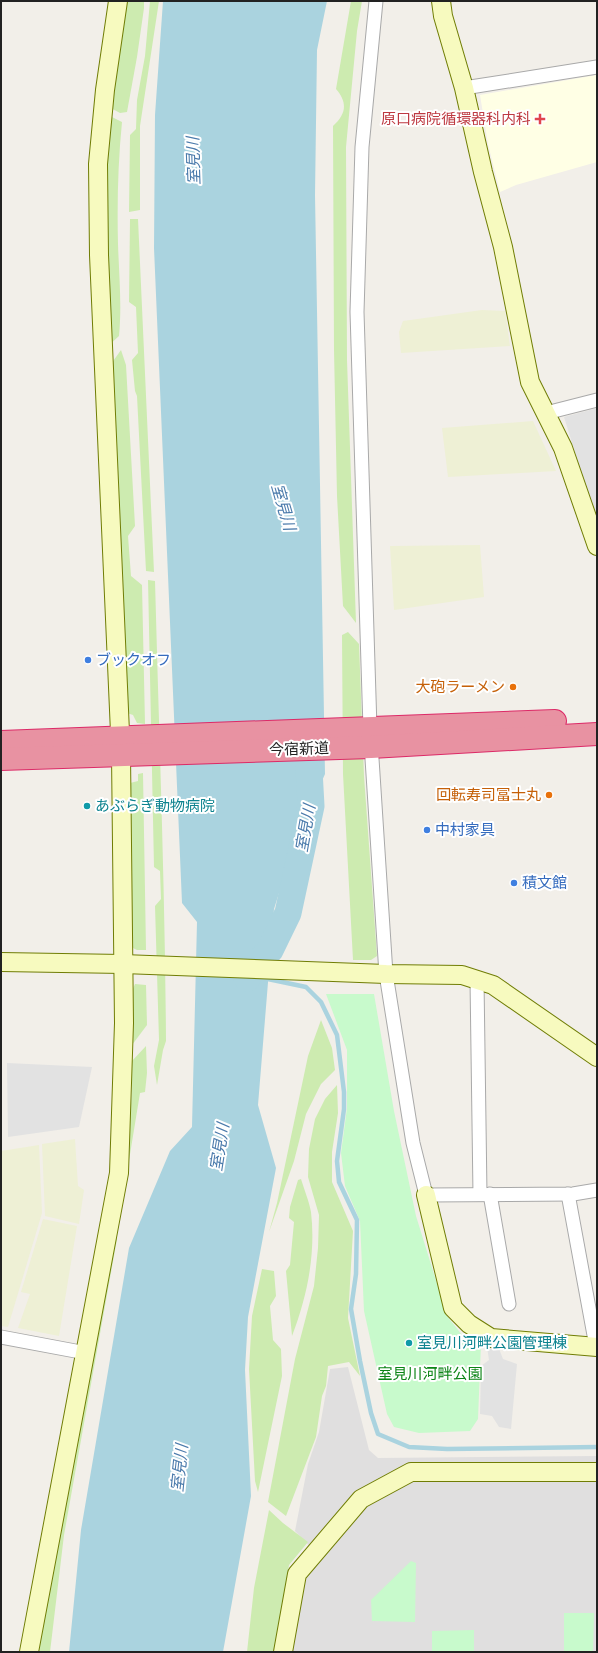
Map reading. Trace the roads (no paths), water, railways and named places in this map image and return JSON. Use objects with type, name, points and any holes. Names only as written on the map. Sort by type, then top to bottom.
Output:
[{"type":"highway","name":"今宿新道","points":[[371,737],[597,720]]},
{"type":"highway","name":"今宿新道","points":[[1,744],[121,747],[371,737],[597,734]]},
{"type":"street","points":[[30,1652],[118,1173],[124,1023],[121,747],[99,255],[98,164],[105,90],[118,1]]},
{"type":"street","points":[[376,1],[362,147],[358,312],[371,737],[386,974],[413,1143],[453,1308],[469,1324],[491,1338],[596,1347],[568,1194]]},
{"type":"street","points":[[441,1],[443,16],[464,88],[483,172],[503,247],[530,382],[563,448],[597,546]]},
{"type":"street","points":[[464,88],[597,68]]},
{"type":"street","points":[[546,413],[597,400]]},
{"type":"street","points":[[1,962],[123,964],[386,974],[462,975],[493,985],[597,1057]]},
{"type":"street","points":[[477,980],[485,1194],[509,1304]]},
{"type":"street","points":[[426,1195],[568,1194],[597,1190]]},
{"type":"street","points":[[1,1337],[86,1353]]},
{"type":"street","points":[[283,1652],[297,1574],[361,1499],[411,1472],[597,1472]]},
{"type":"water","points":[[163,1],[327,1],[317,50],[315,195],[325,774],[295,842],[274,909],[258,1105],[276,1168],[248,1317],[245,1370],[251,1496],[223,1652],[69,1652],[81,1530],[129,1248],[170,1151],[192,1127],[197,922],[182,903],[154,248],[155,115]]},
{"type":"waterway","name":"室見川","points":[[247,978],[248,974],[270,950],[288,913],[311,806],[309,770]]},
{"type":"waterway","points":[[263,978],[306,987],[321,1002],[337,1035],[344,1092],[344,1109],[337,1161],[339,1182],[357,1220],[356,1274],[351,1309],[371,1413],[378,1434],[409,1447],[447,1449],[597,1447]]},
{"type":"place","name":"原口病院循環器科内科","points":[[540,119]]},
{"type":"place","name":"ブックオフ","points":[[88,660]]},
{"type":"place","name":"大砲ラーメン","points":[[513,687]]},
{"type":"place","name":"回転寿司冨士丸","points":[[549,795]]},
{"type":"place","name":"あぶらぎ動物病院","points":[[87,806]]},
{"type":"place","name":"中村家具","points":[[427,830]]},
{"type":"place","name":"積文館","points":[[514,883]]},
{"type":"place","name":"室見川河畔公園管理棟","points":[[409,1343]]},
{"type":"park label","name":"室見川河畔公園","points":[[430,1374]]}]
